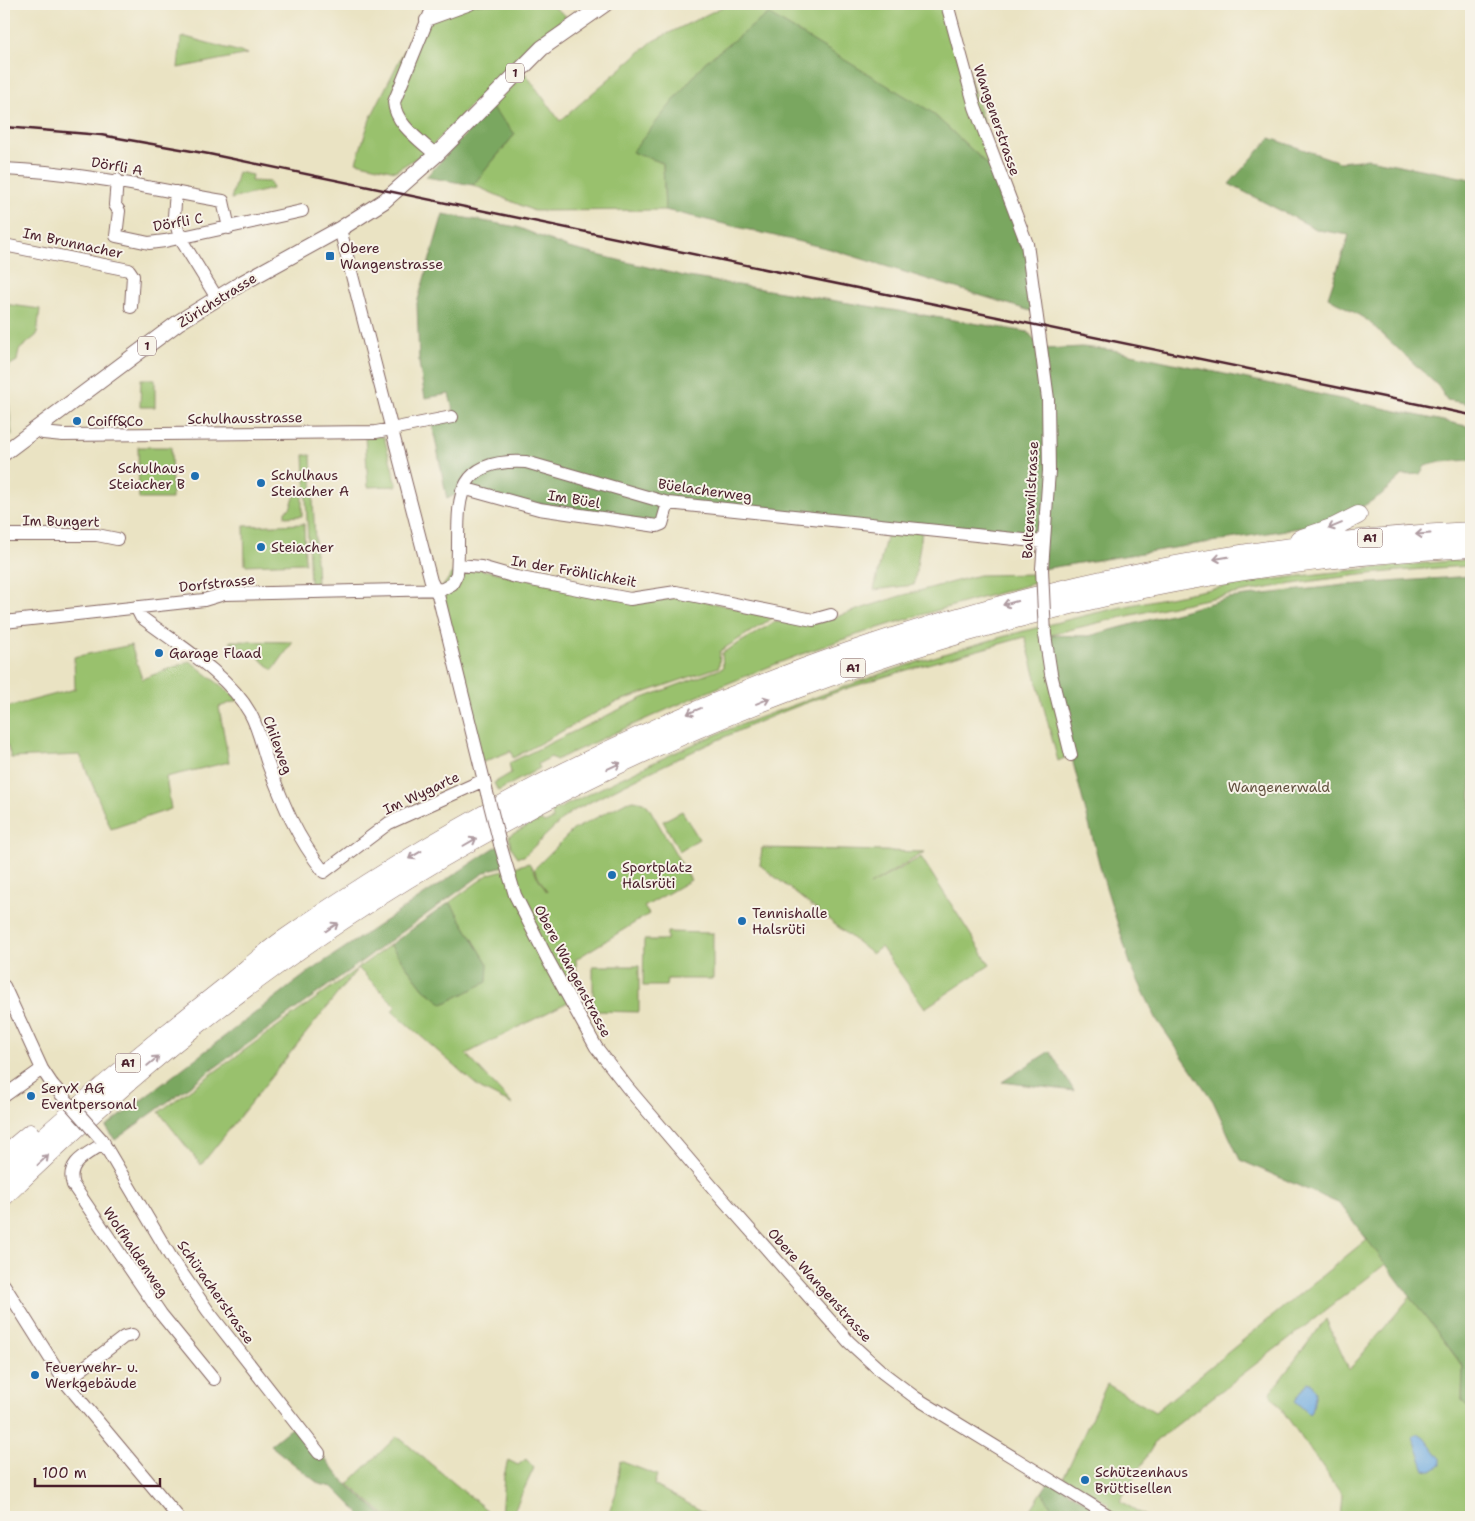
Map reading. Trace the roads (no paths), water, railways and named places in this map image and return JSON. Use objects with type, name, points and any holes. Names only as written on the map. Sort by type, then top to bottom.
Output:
[{"type":"highway","name":"A1","points":[[1269,550],[1334,527],[1358,515]]},
{"type":"highway","name":"A1","points":[[4,1173],[61,1120],[140,1052],[257,959],[371,881],[470,822],[585,761],[727,697],[847,652],[980,611],[1114,578],[1269,550],[1363,539],[1471,531]]},
{"type":"highway","name":"A1","points":[[4,1197],[90,1116],[158,1057],[252,984],[342,920],[419,872],[519,815],[600,773],[683,734],[767,699],[853,668],[966,632],[1088,601],[1189,580],[1272,567],[1364,556],[1471,548]]},
{"type":"highway","points":[[4,1156],[136,1045],[216,985],[257,959]]},
{"type":"main road","name":"1","points":[[436,155],[530,59],[563,32],[605,4]]},
{"type":"main road","name":"Zürichstrasse","points":[[4,453],[90,387],[217,298],[340,229],[384,200],[436,155]]},
{"type":"street","points":[[434,4],[394,102],[394,110],[402,122],[436,155]]},
{"type":"street","points":[[426,20],[470,4]]},
{"type":"street","name":"Wangenerstrasse","points":[[948,4],[974,107],[1027,244]]},
{"type":"street","name":"Dörfli A","points":[[4,169],[56,172],[117,180],[223,201],[229,228]]},
{"type":"street","name":"Dörfli C","points":[[117,180],[115,205],[119,211],[116,236],[149,242],[180,238],[302,211]]},
{"type":"street","points":[[176,192],[174,216],[180,238],[217,298]]},
{"type":"street","name":"Obere Wangenstrasse","points":[[340,229],[392,430],[438,595],[500,844],[515,895],[596,1047],[707,1180],[849,1342],[883,1373],[916,1398],[1111,1517]]},
{"type":"street","name":"Baltenswilstrasse","points":[[1027,244],[1048,399],[1049,471],[1042,569],[1045,636],[1051,674],[1071,755]]},
{"type":"street","name":"Im Brunnacher","points":[[4,245],[129,270],[133,276],[131,307]]},
{"type":"street","name":"Schulhausstrasse","points":[[38,428],[43,433],[63,435],[392,430],[452,417]]},
{"type":"street","name":"Büelacherweg","points":[[462,492],[467,482],[485,466],[510,461],[526,462],[668,503],[1043,542]]},
{"type":"street","name":"Im Büel","points":[[462,492],[470,490],[539,509],[658,526],[662,524],[668,503]]},
{"type":"street","points":[[435,589],[443,589],[452,584],[457,574],[462,492]]},
{"type":"street","name":"Im Bungert","points":[[4,535],[97,535],[117,539]]},
{"type":"street","name":"In der Fröhlichkeit","points":[[458,565],[481,566],[516,577],[630,599],[676,592],[813,620],[831,614]]},
{"type":"street","name":"Dorfstrasse","points":[[4,622],[204,600],[224,594],[435,589]]},
{"type":"street","name":"Chileweg","points":[[136,607],[141,618],[200,661],[244,703],[255,725],[296,832],[324,872]]},
{"type":"street","name":"Im Wygarte","points":[[324,872],[390,823],[484,780]]},
{"type":"street","points":[[4,986],[42,1069],[4,1096]]},
{"type":"street","name":"Schüracherstrasse","points":[[42,1069],[52,1084],[102,1141],[172,1259],[208,1311],[319,1453]]},
{"type":"street","name":"Wolfhaldenweg","points":[[102,1141],[74,1164],[70,1177],[73,1185],[160,1314],[214,1380]]},
{"type":"street","points":[[4,1285],[65,1382],[178,1517]]},
{"type":"street","points":[[65,1382],[124,1337],[132,1335]]},
{"type":"water","points":[[1308,1382],[1311,1382],[1316,1392],[1312,1412],[1309,1414],[1295,1401]]},
{"type":"water","points":[[1418,1433],[1424,1437],[1441,1459],[1441,1465],[1432,1471],[1425,1470],[1413,1437]]},
{"type":"railway","points":[[4,127],[101,135],[209,154],[1471,415]]},
{"type":"place","name":"Obere Wangenstrasse","points":[[330,256]]},
{"type":"place","name":"Coiff&Co","points":[[77,421]]},
{"type":"place","name":"Schulhaus Steiacher B","points":[[195,476]]},
{"type":"place","name":"Schulhaus Steiacher A","points":[[261,483]]},
{"type":"place","name":"Steiacher","points":[[261,547]]},
{"type":"place","name":"Garage Flaad","points":[[159,653]]},
{"type":"place","name":"Sportplatz Halsrüti","points":[[612,875]]},
{"type":"place","name":"Tennishalle Halsrüti","points":[[742,921]]},
{"type":"place","name":"ServX AG Eventpersonal","points":[[31,1096]]},
{"type":"place","name":"Feuerwehr- u. Werkgebäude","points":[[35,1375]]},
{"type":"place","name":"Schützenhaus Brüttisellen","points":[[1085,1480]]},
{"type":"park label","name":"Wangenerwald","points":[[1279,787]]}]
